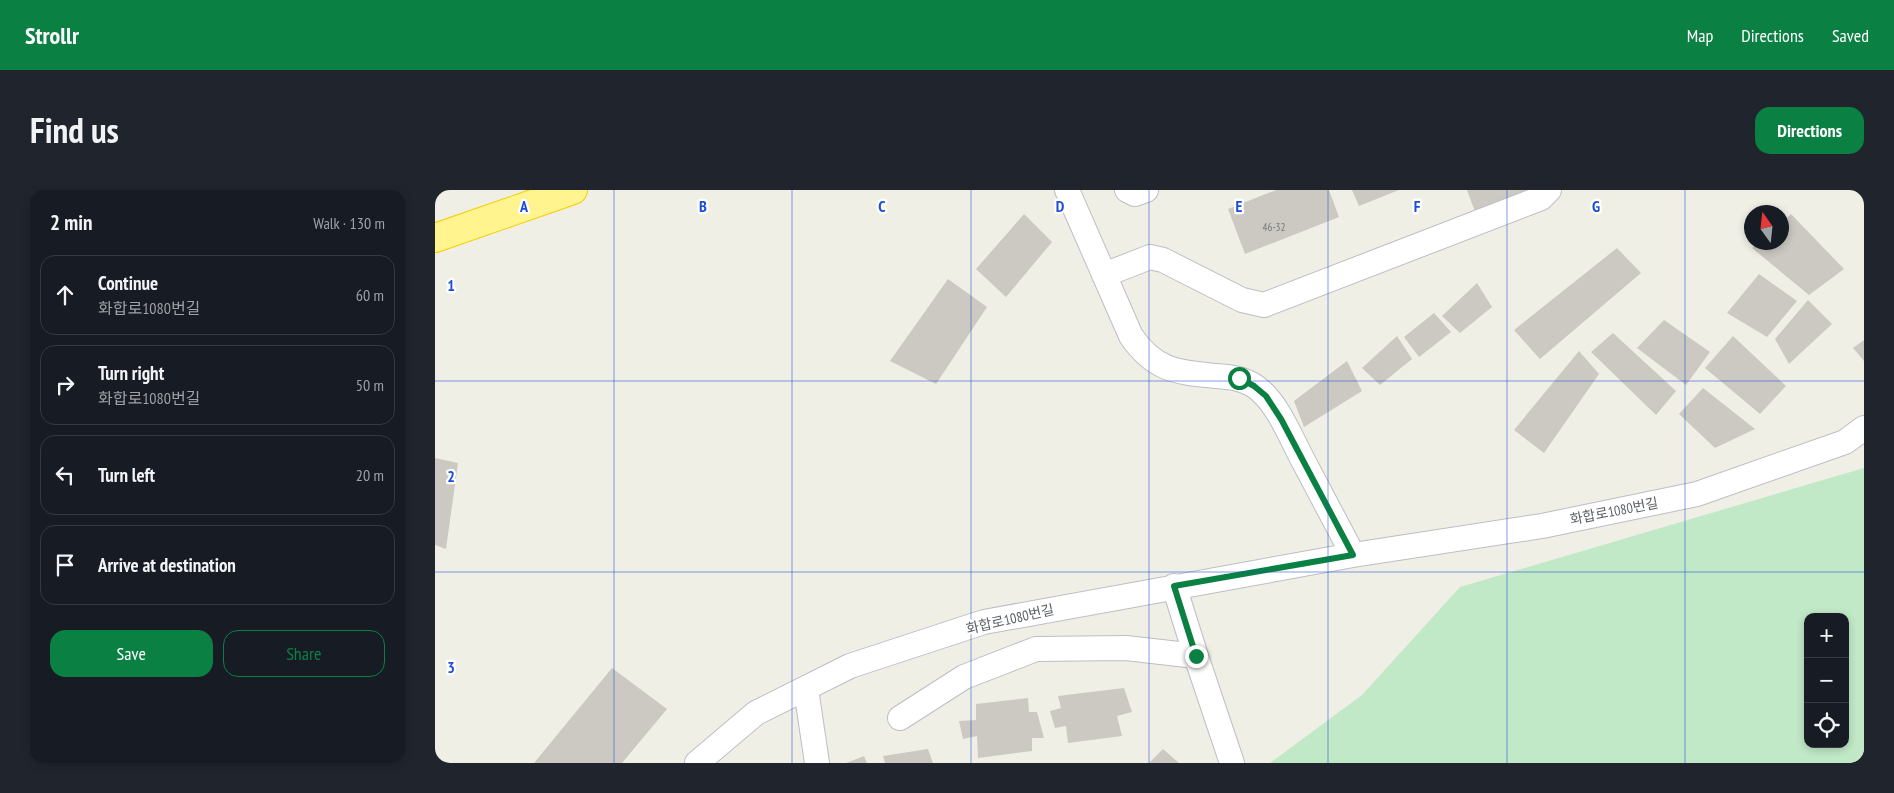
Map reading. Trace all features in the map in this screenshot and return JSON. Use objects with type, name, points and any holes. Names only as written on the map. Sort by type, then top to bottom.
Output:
[{"type":"highway","points":[[435,238],[573,190]]},
{"type":"street","points":[[1067,190],[1131,336],[1150,359],[1168,368],[1190,373],[1239,378],[1254,386],[1266,396],[1281,419],[1353,555]]},
{"type":"street","points":[[1127,190],[1135,194],[1145,190]]},
{"type":"street","points":[[1104,275],[1150,258],[1163,260],[1242,300],[1264,305],[1541,198],[1549,190]]},
{"type":"street","name":"화합로1080번길","points":[[697,763],[756,713],[850,666],[984,622],[1353,555],[1541,526],[1697,494],[1845,442],[1864,428]]},
{"type":"street","points":[[1174,586],[1232,763]]},
{"type":"street","points":[[899,718],[964,677],[1036,649],[1126,648],[1196,656]]},
{"type":"street","points":[[805,689],[817,763]]},
{"type":"green space","points":[[1864,468],[1864,763],[1270,763],[1362,695],[1460,587]]},
{"type":"building","points":[[1276,190],[1329,190],[1339,217],[1245,254],[1228,209]]},
{"type":"building","points":[[1352,190],[1399,190],[1359,206]]},
{"type":"building","points":[[1467,190],[1529,190],[1477,217]]},
{"type":"building","points":[[1024,214],[1052,242],[1006,297],[976,269]]},
{"type":"building","points":[[1791,214],[1844,269],[1809,295],[1754,250],[1789,250],[1789,216]]},
{"type":"building","points":[[1617,248],[1641,273],[1540,359],[1514,330]]},
{"type":"building","points":[[1759,274],[1797,301],[1767,337],[1727,313]]},
{"type":"building","points":[[948,279],[987,307],[936,384],[890,361]]},
{"type":"building","points":[[1477,283],[1492,307],[1460,333],[1442,316]]},
{"type":"building","points":[[1808,300],[1832,324],[1789,364],[1775,339]]},
{"type":"building","points":[[1434,313],[1451,332],[1419,357],[1404,337]]},
{"type":"building","points":[[1664,320],[1710,352],[1686,385],[1637,348]]},
{"type":"building","points":[[1613,333],[1676,391],[1656,415],[1591,352]]},
{"type":"building","points":[[1397,336],[1412,359],[1380,385],[1362,368]]},
{"type":"building","points":[[1733,336],[1786,386],[1760,414],[1705,368]]},
{"type":"building","points":[[1864,340],[1864,361],[1853,348]]},
{"type":"building","points":[[1579,351],[1599,374],[1544,453],[1514,430]]},
{"type":"building","points":[[1347,361],[1362,391],[1304,427],[1294,401]]},
{"type":"building","points":[[1703,388],[1755,429],[1715,448],[1679,414]]},
{"type":"building","points":[[435,458],[458,463],[446,549],[435,545]]},
{"type":"building","points":[[612,668],[667,709],[622,763],[534,763]]},
{"type":"building","points":[[1124,688],[1132,712],[1117,716],[1122,736],[1068,743],[1066,726],[1055,728],[1050,711],[1061,708],[1058,696]]},
{"type":"building","points":[[1028,698],[1029,712],[1037,712],[1044,738],[1032,738],[1032,751],[978,758],[977,736],[963,739],[959,721],[976,720],[976,704]]},
{"type":"building","points":[[928,749],[933,763],[885,763],[883,756]]},
{"type":"building","points":[[1163,749],[1179,763],[1149,763]]},
{"type":"building","points":[[864,756],[867,763],[846,763]]},
{"type":"route","points":[[1196,656],[1174,586],[1353,555],[1281,419],[1266,396],[1254,386],[1239,378]]}]
